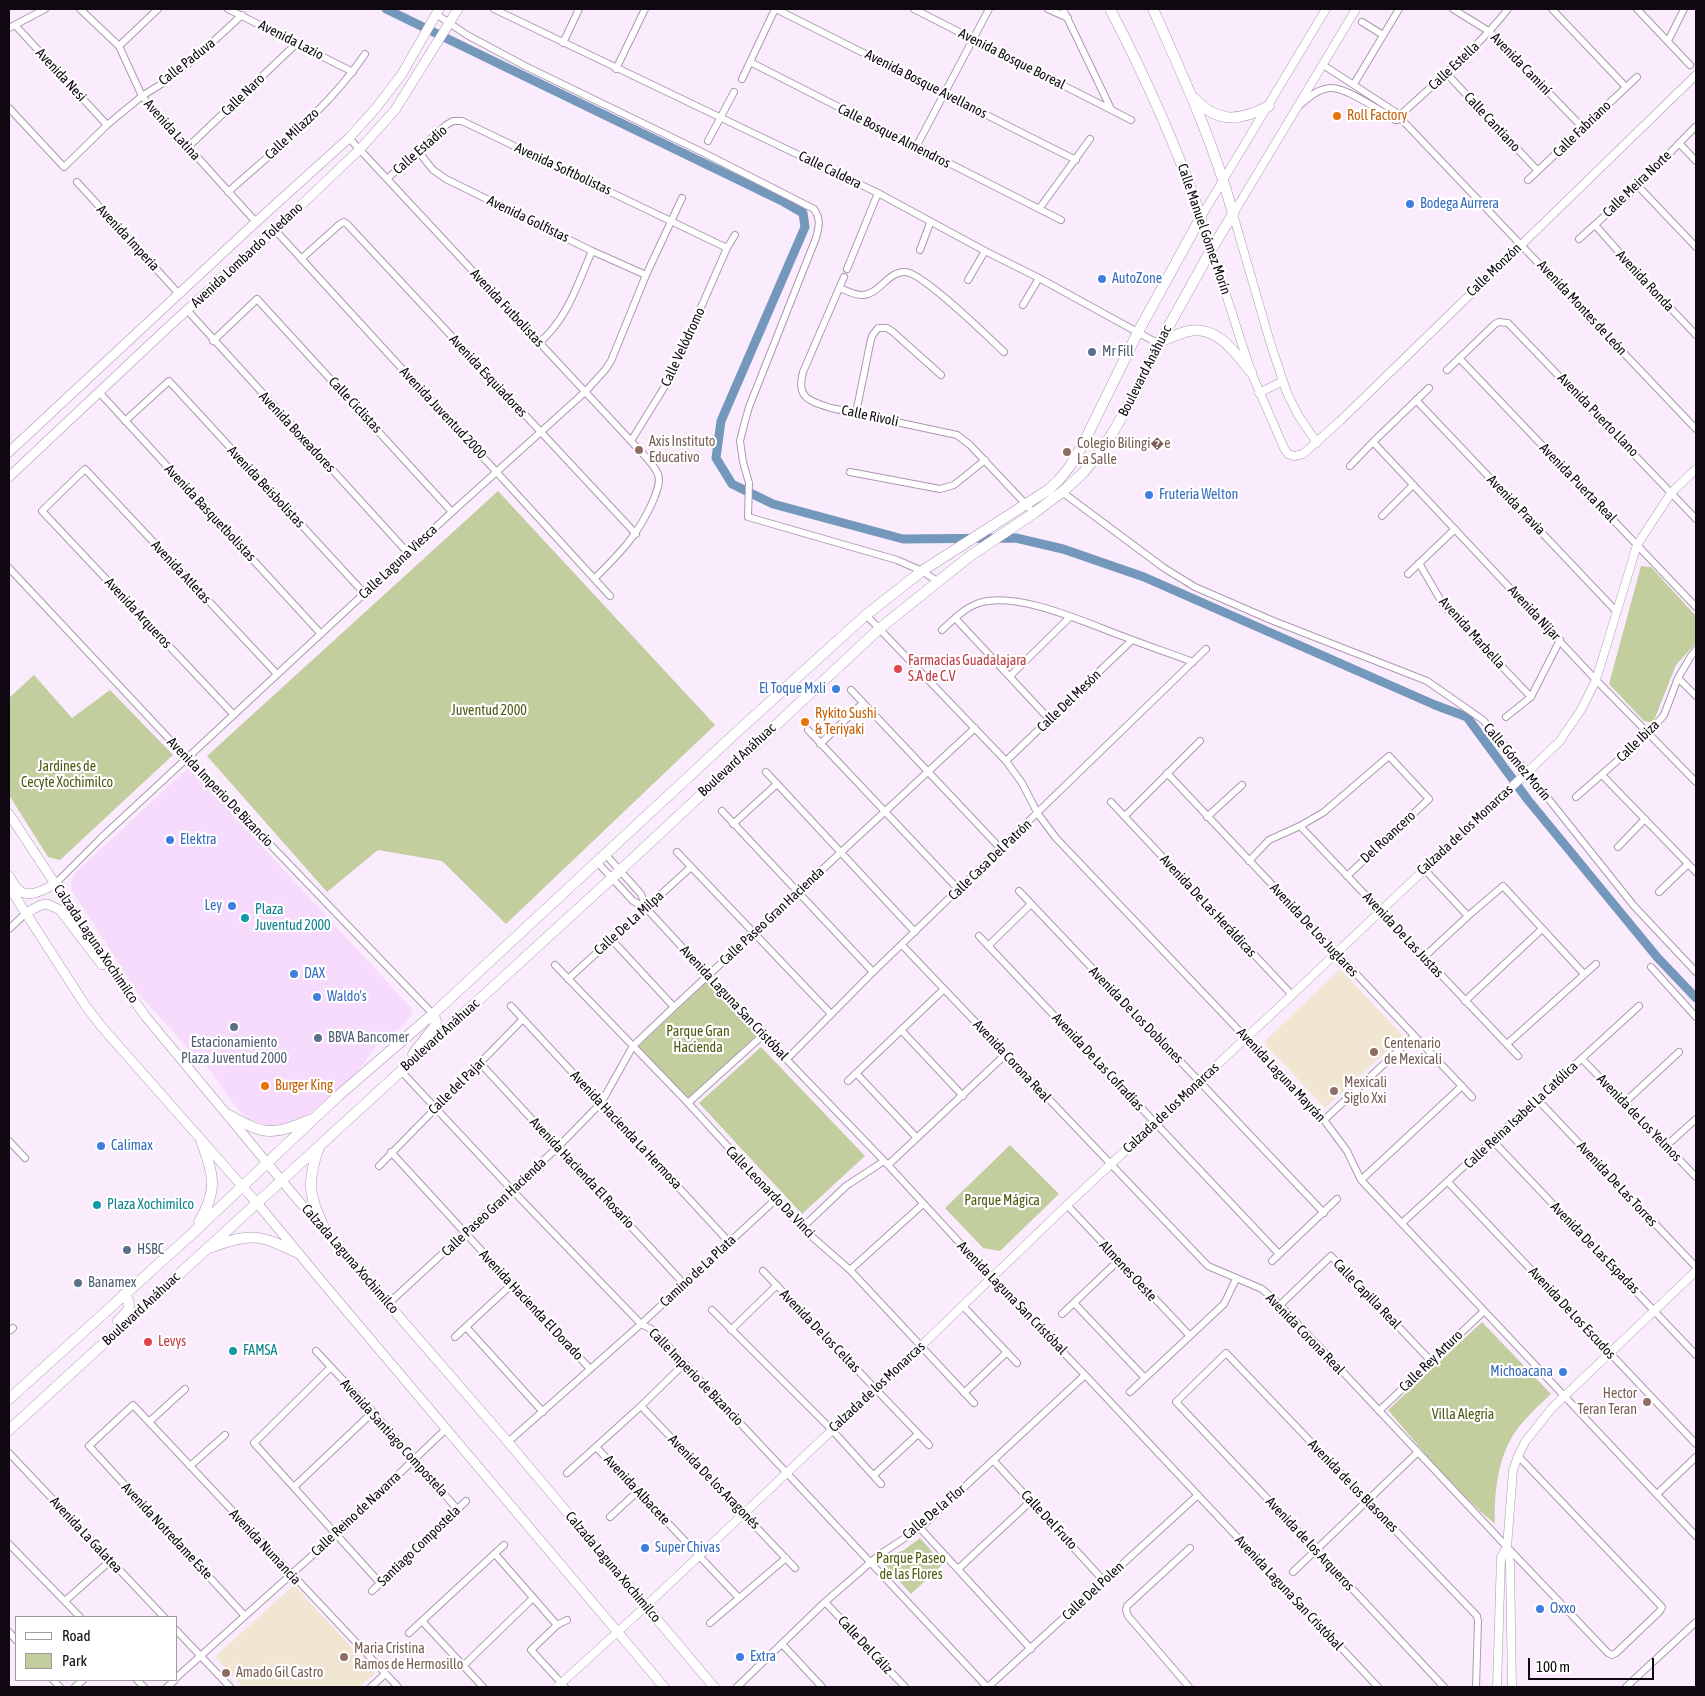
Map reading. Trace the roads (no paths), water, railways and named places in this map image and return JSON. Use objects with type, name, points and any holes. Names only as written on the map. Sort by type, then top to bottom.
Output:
[{"type":"main road","name":"Avenida Lombardo Toledano","points":[[9,477],[360,149],[395,110],[458,9]]},
{"type":"main road","name":"Calle Manuel Gómez Morín","points":[[1110,9],[1136,58],[1165,123],[1188,178],[1201,217]]},
{"type":"main road","name":"Calle Manuel Gómez Morín","points":[[1153,9],[1192,96],[1223,179],[1233,214]]},
{"type":"main road","name":"Avenida Lombardo Toledano","points":[[9,452],[349,138],[391,90],[436,15]]},
{"type":"main road","points":[[1192,96],[1218,116],[1229,118],[1253,114],[1269,106]]},
{"type":"main road","name":"Boulevard Anáhuac","points":[[9,1430],[612,878],[880,629],[937,581],[970,556],[1034,513],[1083,473],[1107,442],[1141,381],[1159,343],[1233,214]]},
{"type":"main road","name":"Boulevard Anáhuac","points":[[9,1399],[194,1232],[315,1118],[433,1014],[866,615],[922,570],[1026,504],[1058,481],[1076,457],[1138,332],[1201,217]]},
{"type":"main road","points":[[164,331],[161,323],[162,319],[180,294]]},
{"type":"main road","points":[[1159,343],[1189,331],[1200,330],[1209,333],[1228,345],[1251,372]]},
{"type":"main road","points":[[101,390],[128,358],[128,350],[124,344]]},
{"type":"main road","name":"Calzada Laguna Xochimilco","points":[[9,814],[130,996],[282,1181],[508,1442],[714,1687]]},
{"type":"main road","points":[[9,876],[18,889],[27,894],[55,884]]},
{"type":"main road","points":[[9,887],[91,1014],[243,1186],[664,1687]]},
{"type":"main road","points":[[26,913],[47,904],[60,910],[116,984],[130,996]]},
{"type":"main road","points":[[401,1071],[435,1026],[436,1021],[433,1014]]},
{"type":"main road","points":[[229,1115],[250,1127],[271,1132],[288,1130],[315,1118]]},
{"type":"main road","points":[[194,1232],[209,1206],[213,1188],[210,1166],[202,1140]]},
{"type":"main road","points":[[320,1145],[312,1166],[310,1186],[313,1202],[327,1234]]},
{"type":"main road","points":[[206,1249],[252,1236],[270,1240],[298,1253]]},
{"type":"main road","points":[[65,1378],[126,1313],[130,1302],[124,1294]]},
{"type":"street","points":[[12,27],[45,9]]},
{"type":"street","name":"Avenida Latina","points":[[80,9],[119,46],[142,96],[256,222]]},
{"type":"street","points":[[119,46],[158,9]]},
{"type":"street","name":"Avenida Lazio","points":[[228,9],[353,72]]},
{"type":"street","name":"Calle Caldera","points":[[494,9],[878,193],[930,223],[1039,278],[1159,343]]},
{"type":"street","points":[[563,43],[579,9]]},
{"type":"street","points":[[616,69],[645,9]]},
{"type":"street","points":[[742,79],[775,9]]},
{"type":"street","name":"Avenida Bosque Avellanos","points":[[775,9],[1076,160]]},
{"type":"street","name":"Avenida Bosque Boreal","points":[[914,9],[1131,120]]},
{"type":"street","points":[[916,148],[989,9]]},
{"type":"street","points":[[1048,9],[1069,19]]},
{"type":"street","points":[[1063,9],[1111,109]]},
{"type":"street","name":"Boulevard Anáhuac","points":[[1201,217],[1326,9]]},
{"type":"street","name":"Boulevard Anáhuac","points":[[1233,214],[1356,9]]},
{"type":"street","points":[[1354,84],[1399,9]]},
{"type":"street","name":"Avenida Caminí","points":[[1453,9],[1490,32],[1583,128]]},
{"type":"street","name":"Calle Estella","points":[[1397,117],[1447,74],[1490,32],[1508,9]]},
{"type":"street","points":[[1552,9],[1626,87]]},
{"type":"street","points":[[1637,9],[1690,65]]},
{"type":"street","points":[[1668,41],[1684,9]]},
{"type":"street","name":"Calle Paduva","points":[[9,108],[64,167],[107,125],[142,96],[191,62],[242,15]]},
{"type":"street","points":[[436,15],[447,26],[807,204],[816,212],[819,220],[816,238],[749,407],[740,441],[741,452],[750,483],[748,517],[880,555],[922,570],[937,581]]},
{"type":"street","points":[[1362,22],[1383,35]]},
{"type":"street","name":"Avenida Nesi","points":[[12,27],[107,125]]},
{"type":"street","name":"Calle Naro","points":[[188,147],[297,43]]},
{"type":"street","name":"Calle Milazzo","points":[[228,192],[342,86],[365,54]]},
{"type":"street","name":"Calle Bosque Almendros","points":[[750,62],[1061,220]]},
{"type":"street","name":"Avenida Montes de León","points":[[1323,66],[1354,84],[1405,124],[1696,429]]},
{"type":"street","name":"Calle Cantiano","points":[[1447,74],[1538,171]]},
{"type":"street","name":"Calle Monzón","points":[[1288,454],[1299,456],[1317,443],[1696,75]]},
{"type":"street","name":"Calle Fabriano","points":[[1528,180],[1637,77]]},
{"type":"street","name":"Avenida Montes de León","points":[[1297,108],[1317,92],[1334,88],[1397,117]]},
{"type":"street","points":[[708,141],[734,92]]},
{"type":"street","name":"Calle Estadio","points":[[387,179],[446,125],[453,121]]},
{"type":"street","name":"Avenida Softbolistas","points":[[453,121],[462,121],[672,221]]},
{"type":"street","name":"Calle Meira Norte","points":[[1579,238],[1638,186],[1696,127]]},
{"type":"street","name":"Avenida Futbolistas","points":[[349,138],[631,441],[658,473],[657,491],[636,534]]},
{"type":"street","points":[[1039,209],[1090,139]]},
{"type":"street","points":[[1680,143],[1696,161]]},
{"type":"street","name":"Avenida Golfistas","points":[[418,151],[433,170],[446,179],[592,251],[646,275]]},
{"type":"street","name":"Avenida Imperia","points":[[77,182],[180,294]]},
{"type":"street","points":[[1638,186],[1696,247]]},
{"type":"street","points":[[847,269],[878,193]]},
{"type":"street","name":"Calle Laguna Viesca","points":[[55,884],[101,838],[408,552],[585,392],[611,361],[646,275],[682,198]]},
{"type":"street","name":"Calle Manuel Gómez Morín","points":[[1233,214],[1291,403],[1305,428],[1317,443]]},
{"type":"street","name":"Calle Manuel Gómez Morín","points":[[1201,217],[1251,372],[1273,426],[1288,454]]},
{"type":"street","points":[[672,221],[727,248]]},
{"type":"street","name":"Avenida Esquiadores","points":[[301,259],[340,224],[344,222],[354,230],[540,433],[636,534]]},
{"type":"street","points":[[920,250],[930,223]]},
{"type":"street","name":"Avenida Ronda","points":[[1595,225],[1640,277],[1696,335]]},
{"type":"street","name":"Avenida Juventud 2000","points":[[275,230],[610,596]]},
{"type":"street","name":"Calle Velódromo","points":[[631,441],[674,370],[727,248],[735,235]]},
{"type":"street","points":[[539,343],[550,333],[564,314],[592,251]]},
{"type":"street","points":[[968,280],[985,252]]},
{"type":"street","points":[[840,288],[855,295],[866,295],[900,272],[911,273],[926,283],[1004,352]]},
{"type":"street","name":"Calle Rivoli","points":[[844,278],[803,372],[800,387],[805,397],[831,408],[957,435],[985,460],[1034,513]]},
{"type":"street","points":[[1023,304],[1039,278]]},
{"type":"street","name":"Calle Ciclistas","points":[[214,341],[257,299],[452,512]]},
{"type":"street","name":"Avenida Boxeadores","points":[[187,310],[408,552]]},
{"type":"street","name":"Avenida Puerto Llano","points":[[1459,358],[1495,324],[1504,322],[1513,327],[1696,519]]},
{"type":"street","points":[[856,413],[872,336],[878,328],[887,328],[893,332],[941,375]]},
{"type":"street","points":[[1448,370],[1459,358]]},
{"type":"street","name":"Avenida Puerta Real","points":[[1459,358],[1696,607]]},
{"type":"street","name":"Avenida Beisbolistas","points":[[125,421],[168,381],[364,593]]},
{"type":"street","points":[[1259,393],[1283,381]]},
{"type":"street","points":[[1350,466],[1428,388]]},
{"type":"street","name":"Avenida Basquetbolistas","points":[[101,390],[125,421],[321,634]]},
{"type":"street","name":"Avenida Pravia","points":[[1416,400],[1616,611]]},
{"type":"street","name":"Avenida Níjar","points":[[1373,442],[1596,680],[1696,782]]},
{"type":"street","points":[[850,472],[940,489],[954,485],[985,460]]},
{"type":"street","name":"Avenida Arqueros","points":[[85,469],[42,511],[234,715]]},
{"type":"street","name":"Avenida Atletas","points":[[85,469],[277,674]]},
{"type":"street","name":"Calzada de los Monarcas","points":[[561,1686],[786,1471],[876,1389],[1067,1205],[1559,742],[1581,710],[1596,680],[1637,545],[1671,493],[1696,469]]},
{"type":"street","points":[[1382,516],[1412,485]]},
{"type":"street","name":"Calle Gómez Morín","points":[[1062,492],[1150,558],[1196,588],[1270,620],[1427,681],[1483,720],[1525,775],[1634,906],[1696,972]]},
{"type":"street","points":[[1408,574],[1455,529]]},
{"type":"street","points":[[595,578],[636,534]]},
{"type":"street","name":"Avenida Marbella","points":[[1419,563],[1444,606],[1531,697]]},
{"type":"street","name":"Avenida Imperio De Bizancio","points":[[9,568],[187,758],[433,1014]]},
{"type":"street","points":[[942,630],[965,610],[981,603],[1003,601],[1031,605],[1070,616],[1193,662]]},
{"type":"street","name":"Avenida Laguna Mayrán","points":[[866,615],[1006,761],[1022,784],[1038,814],[1056,838],[1324,1120],[1348,1151],[1361,1180],[1696,1536]]},
{"type":"street","points":[[1010,676],[1070,616]]},
{"type":"street","points":[[955,618],[1050,720]]},
{"type":"street","name":"Calle Del Mesón","points":[[1006,761],[1132,640]]},
{"type":"street","points":[[1506,717],[1531,697],[1560,640]]},
{"type":"street","name":"Calle Casa Del Patrón","points":[[787,1059],[873,972],[1206,650]]},
{"type":"street","name":"Calle Ibiza","points":[[1576,797],[1648,733],[1664,715],[1678,678],[1696,650]]},
{"type":"street","points":[[1678,678],[1696,696]]},
{"type":"street","points":[[851,690],[1001,849]]},
{"type":"street","points":[[820,744],[863,703]]},
{"type":"street","name":"Calle Paseo Gran Hacienda","points":[[389,1304],[558,1147],[601,1104],[633,1046],[975,728]]},
{"type":"street","points":[[808,730],[959,890]]},
{"type":"street","points":[[1125,816],[1200,742]]},
{"type":"street","name":"Del Roancero","points":[[1300,826],[1324,812],[1388,756],[1429,799],[1347,876]]},
{"type":"street","points":[[766,772],[915,932]]},
{"type":"street","name":"Avenida De Los Juglares","points":[[1167,773],[1472,1097]]},
{"type":"street","points":[[1602,775],[1696,872]]},
{"type":"street","points":[[733,824],[777,784]]},
{"type":"street","points":[[1207,816],[1242,785]]},
{"type":"street","name":"Avenida De Las Heráldicas","points":[[1111,802],[1292,995]]},
{"type":"street","points":[[722,811],[873,972]]},
{"type":"street","points":[[1618,847],[1645,819]]},
{"type":"street","points":[[1249,861],[1269,840],[1300,826]]},
{"type":"street","name":"Avenida De Las Justas","points":[[1300,826],[1518,1056]]},
{"type":"street","points":[[677,852],[831,1014]]},
{"type":"street","name":"Avenida Laguna San Cristóbal","points":[[606,855],[640,894],[646,908],[708,976],[1378,1687]]},
{"type":"street","name":"Avenida Laguna San Cristóbal","points":[[598,863],[633,901],[646,908]]},
{"type":"street","points":[[1660,892],[1688,864]]},
{"type":"street","name":"Calle De La Milpa","points":[[568,979],[691,866]]},
{"type":"street","points":[[1424,869],[1468,916]]},
{"type":"street","points":[[1424,957],[1503,886],[1584,974]]},
{"type":"street","name":"Avenida De Los Doblones","points":[[1019,891],[1324,1213]]},
{"type":"street","points":[[988,946],[1031,904]]},
{"type":"street","points":[[9,929],[26,913]]},
{"type":"street","points":[[1465,1002],[1542,929]]},
{"type":"street","name":"Avenida De Las Cofradías","points":[[979,936],[1279,1254]]},
{"type":"street","points":[[611,939],[674,1006]]},
{"type":"street","name":"Avenida Corona Real","points":[[902,945],[1208,1266],[1262,1289],[1280,1305],[1506,1547],[1612,1655],[1662,1608],[1518,1456]]},
{"type":"street","points":[[1507,1044],[1596,964]]},
{"type":"street","name":"Calle Leonardo Da Vinci","points":[[555,965],[688,1103],[775,1200],[802,1228],[850,1270],[974,1403]]},
{"type":"street","points":[[1651,967],[1696,1017]]},
{"type":"street","points":[[848,1081],[944,989]]},
{"type":"street","name":"Avenida Hacienda La Hermosa","points":[[512,1006],[730,1242]]},
{"type":"street","name":"Calle Reina Isabel La Católica","points":[[1402,1224],[1639,1006]]},
{"type":"street","name":"Calle del Pajar","points":[[379,1166],[523,1019]]},
{"type":"street","points":[[901,1030],[963,1096]]},
{"type":"street","points":[[688,1103],[763,1035]]},
{"type":"street","points":[[1324,1120],[1414,1036]]},
{"type":"street","points":[[1625,1102],[1679,1052]]},
{"type":"street","points":[[802,1228],[846,1186],[886,1163],[917,1138],[1006,1054]]},
{"type":"street","name":"Avenida de Los Yelmos","points":[[1582,1059],[1696,1177]]},
{"type":"street","name":"Avenida Hacienda El Rosario","points":[[480,1063],[684,1284]]},
{"type":"street","name":"Calle Imperio de Bizancio","points":[[401,1071],[641,1324],[652,1330],[988,1687]]},
{"type":"street","points":[[856,1074],[917,1138]]},
{"type":"street","points":[[1361,1180],[1462,1086]]},
{"type":"street","name":"Avenida De Las Torres","points":[[1538,1100],[1696,1267]]},
{"type":"street","points":[[1666,1146],[1696,1119]]},
{"type":"street","points":[[9,1141],[25,1158]]},
{"type":"street","name":"Avenida De Las Espadas","points":[[1493,1141],[1696,1355]]},
{"type":"street","name":"Avenida Hacienda El Dorado","points":[[391,1152],[590,1369]]},
{"type":"street","name":"Avenida De Los Escudos","points":[[1448,1182],[1696,1444]]},
{"type":"street","points":[[1272,1261],[1337,1199]]},
{"type":"street","name":"Camino de La Plata","points":[[508,1442],[544,1412],[775,1200]]},
{"type":"street","points":[[850,1270],[924,1204]]},
{"type":"street","name":"Almenes Oeste","points":[[1067,1205],[1190,1336]]},
{"type":"street","name":"Calle Capilla Real","points":[[1280,1305],[1331,1256],[1431,1361]]},
{"type":"street","points":[[1062,1314],[1119,1260]]},
{"type":"street","name":"Avenida De los Celtas","points":[[763,1271],[929,1445]]},
{"type":"street","points":[[1497,1687],[1502,1557],[1506,1547],[1513,1470],[1518,1456],[1531,1433],[1552,1408],[1696,1271]]},
{"type":"street","points":[[1130,1392],[1224,1304],[1236,1278]]},
{"type":"street","points":[[455,1337],[512,1284]]},
{"type":"street","points":[[731,1330],[776,1285]]},
{"type":"street","points":[[1074,1302],[1145,1378]]},
{"type":"street","points":[[963,1306],[1018,1363]]},
{"type":"street","points":[[712,1310],[832,1430],[881,1484]]},
{"type":"street","name":"Calle Rey Arturo","points":[[1379,1411],[1484,1311]]},
{"type":"street","points":[[466,1327],[544,1412]]},
{"type":"street","name":"Avenida Santiago Compostela","points":[[316,1351],[457,1509]]},
{"type":"street","points":[[964,1393],[1007,1352]]},
{"type":"street","name":"Avenida de los Blasones","points":[[1176,1402],[1226,1353],[1474,1612],[1478,1621],[1476,1687]]},
{"type":"street","points":[[567,1472],[641,1406],[684,1364]]},
{"type":"street","points":[[331,1367],[254,1443],[380,1583]]},
{"type":"street","name":"Calle De la Flor","points":[[737,1687],[826,1602],[871,1562],[920,1528],[1085,1375]]},
{"type":"street","points":[[149,1422],[185,1389]]},
{"type":"street","name":"Avenida de los Arqueros","points":[[1176,1402],[1444,1687]]},
{"type":"street","name":"Avenida Numancia","points":[[89,1446],[133,1405],[398,1687]]},
{"type":"street","name":"Avenida De los Aragonés","points":[[641,1406],[795,1568]]},
{"type":"street","points":[[294,1487],[372,1412]]},
{"type":"street","name":"Calle Reino de Navarra","points":[[178,1677],[336,1534],[446,1429]]},
{"type":"street","points":[[874,1475],[918,1434]]},
{"type":"street","points":[[190,1466],[225,1435]]},
{"type":"street","name":"Avenida Notredame Este","points":[[89,1446],[245,1616]]},
{"type":"street","name":"Avenida Albacete","points":[[596,1447],[739,1598]]},
{"type":"street","points":[[1293,1572],[1418,1452]]},
{"type":"street","name":"Avenida La Galatea","points":[[9,1453],[163,1616]]},
{"type":"street","points":[[1657,1494],[1696,1457]]},
{"type":"street","name":"Calle Del Fruto","points":[[993,1460],[1104,1581]]},
{"type":"street","points":[[610,1517],[637,1492]]},
{"type":"street","name":"Calle Del Polen","points":[[988,1687],[1198,1495]]},
{"type":"street","name":"Santiago Compostela","points":[[372,1591],[466,1502]]},
{"type":"street","points":[[958,1569],[1031,1502]]},
{"type":"street","points":[[920,1528],[1031,1649]]},
{"type":"street","points":[[9,1544],[79,1616]]},
{"type":"street","points":[[409,1633],[504,1545]]},
{"type":"street","points":[[1506,1547],[1510,1563],[1512,1687]]},
{"type":"street","points":[[1185,1686],[1128,1616],[1126,1610],[1127,1606],[1190,1548]]},
{"type":"street","points":[[495,1554],[557,1625]]},
{"type":"street","points":[[710,1623],[786,1558]]},
{"type":"street","points":[[65,1601],[110,1561]]},
{"type":"street","points":[[463,1666],[533,1598]]},
{"type":"street","name":"Calle Del Cáliz","points":[[826,1602],[905,1687]]},
{"type":"street","points":[[561,1686],[531,1650],[557,1625],[567,1620]]},
{"type":"street","points":[[422,1621],[483,1687]]},
{"type":"street","points":[[1626,1687],[1696,1622]]},
{"type":"street","points":[[178,1632],[230,1687]]},
{"type":"street","points":[[782,1644],[822,1687]]},
{"type":"street","points":[[371,1687],[386,1674]]},
{"type":"waterway","points":[[386,9],[784,202],[803,213],[805,227],[721,421],[716,458],[732,484],[773,504],[903,539],[1016,538],[1063,549],[1144,577],[1435,705],[1467,717],[1528,800],[1657,957],[1696,998]]},
{"type":"place","name":"Roll Factory","points":[[1337,116]]},
{"type":"place","name":"Bodega Aurrera","points":[[1410,204]]},
{"type":"place","name":"AutoZone","points":[[1102,279]]},
{"type":"place","name":"Mr Fill","points":[[1092,352]]},
{"type":"place","name":"Axis Instituto Educativo","points":[[639,450]]},
{"type":"place","name":"Colegio Bilingi�e La Salle","points":[[1067,452]]},
{"type":"place","name":"Fruteria Welton","points":[[1149,495]]},
{"type":"place","name":"Farmacias Guadalajara S.A de C.V","points":[[898,669]]},
{"type":"place","name":"El Toque Mxli","points":[[836,689]]},
{"type":"place","name":"Rykito Sushi & Teriyaki","points":[[805,722]]},
{"type":"place","name":"Elektra","points":[[170,840]]},
{"type":"place","name":"Ley","points":[[232,906]]},
{"type":"place","name":"Plaza Juventud 2000","points":[[245,918]]},
{"type":"place","name":"DAX","points":[[294,974]]},
{"type":"place","name":"Waldo's","points":[[317,997]]},
{"type":"place","name":"Estacionamiento Plaza Juventud 2000","points":[[234,1027]]},
{"type":"place","name":"BBVA Bancomer","points":[[318,1038]]},
{"type":"place","name":"Centenario de Mexicali","points":[[1374,1052]]},
{"type":"place","name":"Burger King","points":[[265,1086]]},
{"type":"place","name":"Mexicali Siglo Xxi","points":[[1334,1091]]},
{"type":"place","name":"Calimax","points":[[101,1146]]},
{"type":"place","name":"Plaza Xochimilco","points":[[97,1205]]},
{"type":"place","name":"HSBC","points":[[127,1250]]},
{"type":"place","name":"Banamex","points":[[78,1283]]},
{"type":"place","name":"Levys","points":[[148,1342]]},
{"type":"place","name":"FAMSA","points":[[233,1351]]},
{"type":"place","name":"Michoacana","points":[[1563,1372]]},
{"type":"place","name":"Hector Teran Teran","points":[[1647,1402]]},
{"type":"place","name":"Super Chivas","points":[[645,1548]]},
{"type":"place","name":"Oxxo","points":[[1540,1609]]},
{"type":"place","name":"Maria Cristina Ramos de Hermosillo","points":[[344,1657]]},
{"type":"place","name":"Extra","points":[[740,1657]]},
{"type":"place","name":"Amado Gil Castro","points":[[226,1673]]},
{"type":"park label","name":"Juventud 2000","points":[[489,711]]},
{"type":"park label","name":"Jardines de Cecyte Xochimilco","points":[[67,776]]},
{"type":"park label","name":"Parque Gran Hacienda","points":[[698,1040]]},
{"type":"park label","name":"Parque Mágica","points":[[1002,1201]]},
{"type":"park label","name":"Villa Alegría","points":[[1463,1415]]},
{"type":"park label","name":"Parque Paseo de las Flores","points":[[911,1568]]}]
